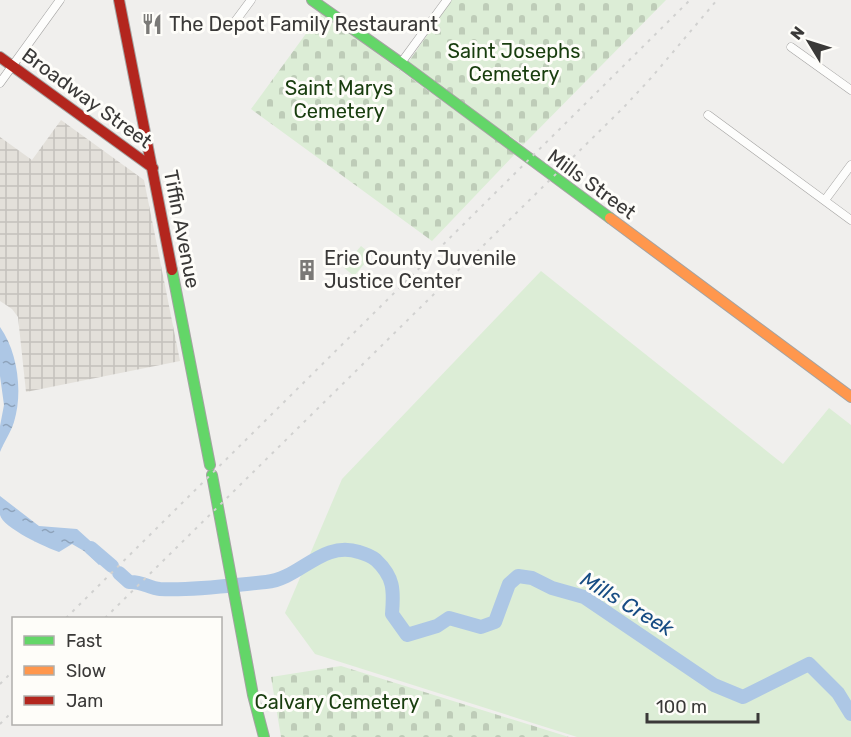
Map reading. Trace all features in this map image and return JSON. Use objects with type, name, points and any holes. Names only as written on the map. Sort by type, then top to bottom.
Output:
[{"type":"street","points":[[0,83],[60,0]]},
{"type":"street","points":[[231,27],[251,0]]},
{"type":"street","name":"Mills Street","points":[[312,0],[401,63],[851,397]]},
{"type":"street","points":[[401,63],[447,0]]},
{"type":"street","name":"Tiffin Avenue","points":[[119,1],[253,695],[264,737]]},
{"type":"street","points":[[791,47],[851,90]]},
{"type":"street","name":"Broadway Street","points":[[0,57],[153,168]]},
{"type":"street","points":[[708,115],[851,220]]},
{"type":"street","points":[[825,201],[851,165]]},
{"type":"shaded area","points":[[61,120],[144,180],[180,361],[26,392],[18,317],[12,309],[0,301],[0,137],[32,160]]},
{"type":"green space","name":"Saint Josephs Cemetery","points":[[452,0],[666,0],[523,145],[407,64]]},
{"type":"green space","name":"Saint Marys Cemetery","points":[[321,13],[515,154],[432,241],[251,109]]},
{"type":"green space","points":[[361,246],[372,255],[354,276],[343,267]]},
{"type":"green space","points":[[541,271],[783,464],[829,408],[851,425],[851,737],[577,737],[315,654],[285,613],[342,479]]},
{"type":"green space","name":"Calvary Cemetery","points":[[341,666],[569,737],[281,737],[271,677]]},
{"type":"water","points":[[0,327],[15,360],[18,398],[14,422],[0,452],[0,426],[4,405],[0,376]]},
{"type":"water","points":[[0,496],[39,526],[77,529],[108,557],[99,565],[84,551],[72,544],[59,552],[26,537],[3,520],[0,515]]},
{"type":"waterway","name":"Mills Creek","points":[[91,548],[112,566]]},
{"type":"waterway","name":"Mills Creek","points":[[119,573],[129,582],[160,589],[213,587],[266,582],[290,574],[322,555],[334,551],[359,552],[374,559],[390,578],[393,591],[392,614],[407,635],[437,626],[449,618],[481,627],[495,622],[509,584],[518,576],[532,578],[552,588],[584,597],[714,685],[743,697],[809,664],[838,693],[851,714]]},
{"type":"railway","points":[[67,617],[690,0]]},
{"type":"railway","points":[[106,617],[624,107],[717,0]]},
{"type":"railway","points":[[0,684],[12,672]]},
{"type":"railway","points":[[0,724],[12,712]]},
{"type":"traffic: fast","points":[[312,0],[610,218]]},
{"type":"traffic: fast","points":[[172,270],[210,465]]},
{"type":"traffic: fast","points":[[212,475],[253,695],[264,737]]},
{"type":"traffic: slow","points":[[610,218],[851,397]]},
{"type":"traffic: jam","points":[[119,0],[172,270]]},
{"type":"traffic: jam","points":[[0,57],[153,168]]},
{"type":"place","name":"The Depot Family Restaurant","points":[[152,24]]},
{"type":"place","name":"Erie County Juvenile Justice Center","points":[[307,270]]}]
